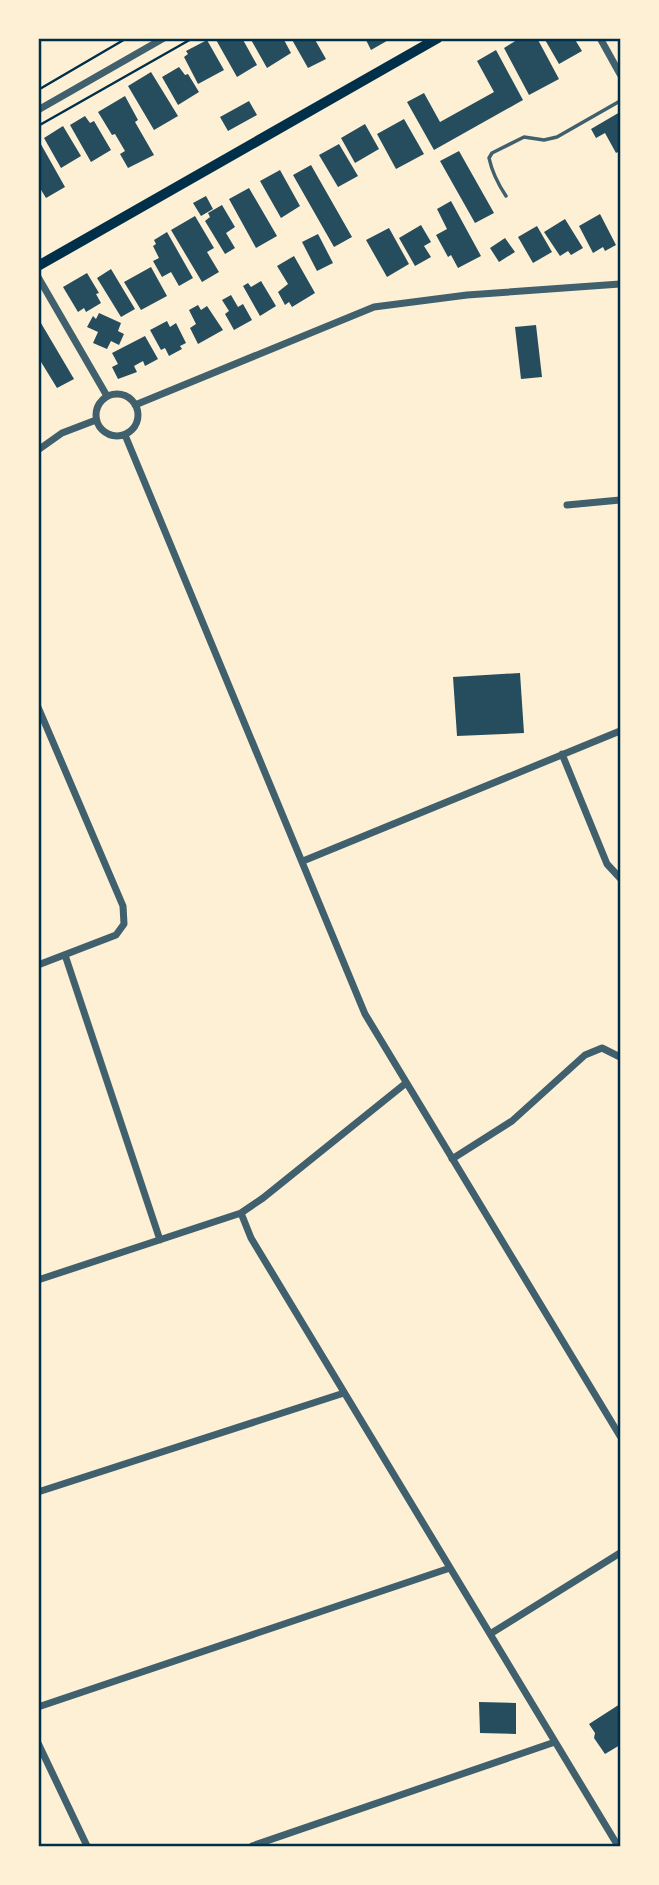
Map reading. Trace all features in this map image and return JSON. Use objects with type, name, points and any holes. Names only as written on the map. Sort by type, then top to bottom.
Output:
[{"type":"main road","points":[[38,266],[438,38]]},
{"type":"street","points":[[38,110],[164,38]]},
{"type":"street","points":[[600,38],[621,74]]},
{"type":"street","points":[[38,278],[107,396]]},
{"type":"street","points":[[135,405],[374,307],[467,295],[621,284]]},
{"type":"street","points":[[122,394],[135,405],[138,413],[135,425],[125,435],[111,436],[104,433],[96,420],[97,407],[107,396],[122,394]]},
{"type":"street","points":[[38,450],[62,433],[96,420]]},
{"type":"street","points":[[125,435],[365,1014],[621,1436]]},
{"type":"street","points":[[567,505],[621,500]]},
{"type":"street","points":[[38,707],[123,906],[124,924],[116,935],[38,965]]},
{"type":"street","points":[[303,861],[621,731]]},
{"type":"street","points":[[562,754],[607,864],[621,878]]},
{"type":"street","points":[[65,955],[160,1240]]},
{"type":"street","points":[[452,1159],[512,1121],[585,1055],[602,1048],[621,1057]]},
{"type":"street","points":[[38,1280],[241,1213],[406,1083]]},
{"type":"street","points":[[241,1213],[251,1238],[618,1846]]},
{"type":"street","points":[[38,1492],[344,1393]]},
{"type":"street","points":[[490,1634],[621,1553]]},
{"type":"street","points":[[38,1707],[450,1567]]},
{"type":"street","points":[[252,1846],[555,1742]]},
{"type":"street","points":[[38,1743],[87,1846]]},
{"type":"lane","points":[[506,196],[496,181],[491,166],[489,158],[492,153],[524,137],[556,137],[621,102]]},
{"type":"path","points":[[38,90],[127,38]]},
{"type":"path","points":[[38,126],[193,38]]},
{"type":"building","points":[[215,38],[242,38],[257,65],[237,77]]},
{"type":"building","points":[[250,38],[283,38],[291,53],[267,68]]},
{"type":"building","points":[[291,38],[314,38],[326,59],[308,68]]},
{"type":"building","points":[[365,38],[392,38],[371,50]]},
{"type":"building","points":[[520,38],[537,38],[559,79],[529,95],[504,48]]},
{"type":"building","points":[[544,38],[574,38],[582,51],[559,64]]},
{"type":"building","points":[[207,40],[224,70],[198,84],[184,57],[188,54],[186,51]]},
{"type":"building","points":[[496,50],[523,100],[434,150],[407,102],[424,93],[440,122],[494,92],[477,61]]},
{"type":"building","points":[[179,67],[185,75],[188,74],[199,92],[178,105],[162,77]]},
{"type":"building","points":[[151,72],[178,116],[154,130],[128,86]]},
{"type":"building","points":[[125,96],[138,120],[135,122],[154,155],[128,168],[120,154],[125,151],[98,112]]},
{"type":"building","points":[[249,101],[257,115],[228,131],[220,117]]},
{"type":"building","points":[[620,112],[620,151],[616,153],[605,133],[596,138],[591,129]]},
{"type":"building","points":[[85,116],[90,123],[94,121],[111,150],[91,162],[70,125]]},
{"type":"building","points":[[404,119],[424,154],[396,169],[377,134]]},
{"type":"building","points":[[365,124],[379,149],[355,163],[341,138]]},
{"type":"building","points":[[63,126],[81,156],[61,168],[44,138]]},
{"type":"building","points":[[38,139],[65,187],[46,198],[38,185]]},
{"type":"building","points":[[339,144],[358,176],[338,187],[319,155]]},
{"type":"building","points":[[459,151],[494,213],[475,223],[440,161]]},
{"type":"building","points":[[311,165],[352,237],[334,247],[293,175]]},
{"type":"building","points":[[280,170],[300,206],[281,218],[260,181]]},
{"type":"building","points":[[249,188],[277,236],[256,248],[229,199]]},
{"type":"building","points":[[206,196],[213,209],[201,216],[193,203]]},
{"type":"building","points":[[451,201],[481,256],[458,268],[451,255],[448,257],[436,235],[447,229],[437,209]]},
{"type":"building","points":[[222,205],[235,227],[226,233],[235,248],[225,254],[205,221],[210,217],[208,213]]},
{"type":"building","points":[[600,214],[616,245],[605,251],[603,247],[593,253],[579,226]]},
{"type":"building","points":[[195,216],[214,248],[207,252],[219,272],[202,282],[171,230]]},
{"type":"building","points":[[565,219],[583,248],[571,255],[568,251],[560,256],[544,232]]},
{"type":"building","points":[[421,225],[431,242],[424,246],[431,257],[415,266],[399,238]]},
{"type":"building","points":[[537,226],[552,252],[533,263],[518,237]]},
{"type":"building","points":[[389,228],[409,264],[387,277],[366,240]]},
{"type":"building","points":[[167,232],[193,278],[179,286],[171,272],[162,277],[153,261],[159,258],[153,246],[156,244],[154,240]]},
{"type":"building","points":[[318,234],[333,263],[317,271],[302,242]]},
{"type":"building","points":[[505,238],[515,252],[499,262],[490,248]]},
{"type":"building","points":[[294,256],[315,293],[292,307],[289,302],[285,305],[278,292],[288,284],[277,266]]},
{"type":"building","points":[[151,267],[167,296],[141,310],[124,282]]},
{"type":"building","points":[[111,269],[135,309],[121,317],[97,278]]},
{"type":"building","points":[[87,273],[99,293],[96,294],[101,303],[86,312],[84,308],[78,312],[63,287]]},
{"type":"building","points":[[261,281],[276,306],[260,316],[243,286],[248,283],[251,287]]},
{"type":"building","points":[[231,295],[238,307],[243,304],[252,320],[234,330],[225,314],[229,311],[222,300]]},
{"type":"building","points":[[198,305],[201,310],[207,306],[223,330],[198,344],[190,328],[196,324],[189,310]]},
{"type":"building","points":[[99,313],[121,323],[118,331],[124,334],[119,345],[111,341],[107,349],[93,343],[98,332],[87,327],[93,316],[96,319]]},
{"type":"building","points":[[38,318],[74,379],[57,388],[38,357]]},
{"type":"building","points":[[167,321],[170,327],[176,323],[186,343],[180,346],[182,349],[169,356],[165,348],[161,350],[150,330]]},
{"type":"building","points":[[536,325],[542,377],[521,379],[515,327]]},
{"type":"building","points":[[145,336],[158,359],[145,366],[143,361],[134,366],[137,372],[118,379],[112,367],[118,364],[112,353]]},
{"type":"building","points":[[520,673],[524,733],[457,736],[453,677]]},
{"type":"building","points":[[479,1702],[516,1703],[516,1734],[480,1733]]},
{"type":"building","points":[[620,1704],[620,1745],[605,1754],[594,1738],[595,1733],[589,1724]]}]
